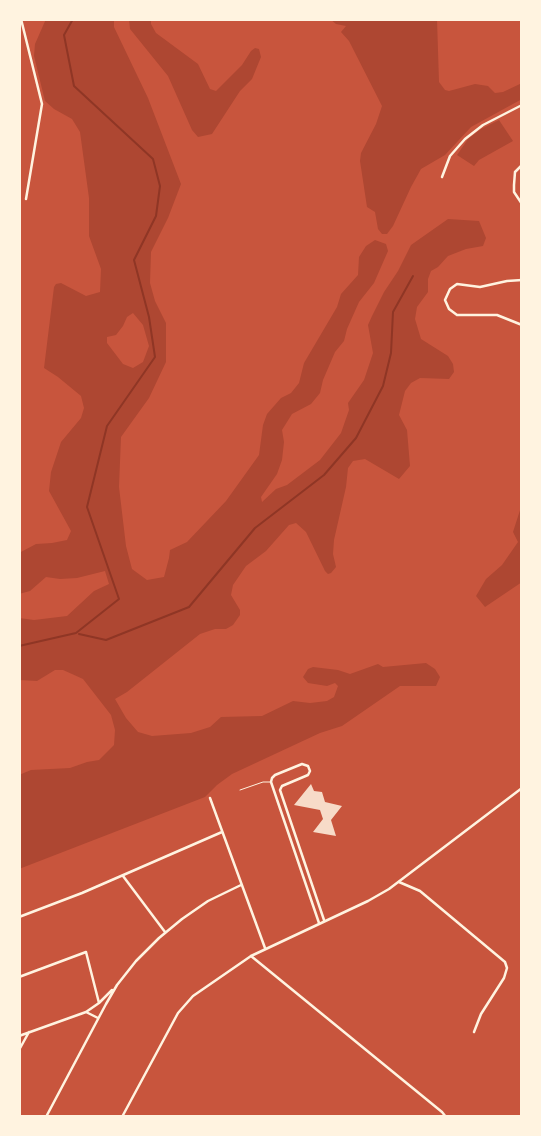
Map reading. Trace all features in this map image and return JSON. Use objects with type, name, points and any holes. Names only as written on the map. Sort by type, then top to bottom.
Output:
[{"type":"street","points":[[21,19],[42,104],[26,199]]},
{"type":"street","points":[[442,177],[450,156],[465,139],[478,128],[522,105]]},
{"type":"street","points":[[522,165],[514,172],[514,192],[522,204]]},
{"type":"street","points":[[522,280],[482,287],[457,284],[448,291],[445,300],[449,309],[457,314],[496,315],[522,325]]},
{"type":"street","points":[[319,923],[271,782],[275,775],[300,764],[306,764],[309,768],[307,776],[280,789],[324,920]]},
{"type":"street","points":[[122,1117],[188,999],[265,948],[368,901],[399,882],[522,788]]},
{"type":"street","points":[[210,798],[265,948]]},
{"type":"street","points":[[19,917],[123,876],[222,832]]},
{"type":"street","points":[[123,876],[165,933]]},
{"type":"street","points":[[399,882],[420,891],[505,962],[507,968],[504,978],[481,1014],[474,1032]]},
{"type":"street","points":[[19,1036],[86,1012],[117,985],[136,961],[165,933],[208,901],[241,885]]},
{"type":"street","points":[[19,977],[86,952],[99,1003]]},
{"type":"street","points":[[251,956],[446,1117]]},
{"type":"street","points":[[46,1117],[117,985]]},
{"type":"street","points":[[86,1012],[98,1018]]},
{"type":"street","points":[[19,1050],[29,1032]]},
{"type":"lane","points":[[240,790],[262,782],[271,782]]},
{"type":"shaded area","points":[[46,19],[114,19],[114,27],[148,98],[181,184],[151,252],[150,283],[166,323],[166,362],[149,398],[121,437],[119,487],[126,546],[132,569],[147,580],[164,577],[170,550],[187,542],[226,501],[259,455],[267,414],[299,383],[304,363],[337,307],[341,294],[358,275],[359,257],[366,246],[375,240],[386,244],[388,251],[374,283],[359,302],[344,341],[335,352],[320,393],[311,404],[292,414],[282,430],[282,460],[277,474],[261,497],[262,502],[276,489],[287,485],[320,460],[341,433],[349,410],[348,403],[364,380],[373,353],[368,325],[411,245],[448,219],[479,221],[486,238],[483,246],[448,256],[431,271],[428,292],[417,307],[415,319],[421,339],[448,356],[454,372],[449,379],[420,378],[411,383],[405,391],[399,415],[407,430],[410,466],[399,479],[365,459],[353,461],[348,468],[334,540],[336,567],[328,574],[306,532],[296,523],[289,525],[266,551],[246,566],[233,585],[231,595],[240,615],[233,625],[200,634],[115,699],[138,732],[152,736],[191,733],[210,727],[221,717],[262,716],[293,701],[327,701],[334,697],[338,686],[335,683],[327,686],[308,683],[303,677],[308,669],[313,667],[350,674],[378,664],[383,667],[426,663],[435,669],[440,677],[436,686],[400,686],[342,726],[320,733],[232,774],[205,797],[19,869],[19,775],[31,770],[70,768],[99,760],[114,745],[115,730],[111,715],[83,679],[63,670],[55,670],[37,681],[19,680],[19,618],[34,620],[67,616],[94,591],[109,584],[105,571],[77,578],[46,577],[30,591],[19,594],[19,553],[36,544],[67,540],[71,531],[49,491],[51,472],[61,442],[81,418],[84,408],[81,396],[44,368],[54,287],[61,283],[86,296],[100,292],[101,269],[89,236],[89,198],[80,132],[72,119],[45,101],[34,56],[35,44]],"holes":[[[133,313],[143,325],[149,346],[143,362],[133,368],[123,364],[107,343],[107,337],[116,335],[127,317]]]},
{"type":"shaded area","points":[[129,19],[151,19],[156,33],[198,64],[210,89],[216,91],[242,65],[251,51],[259,49],[261,57],[252,79],[240,91],[212,134],[198,137],[192,130],[168,76],[130,29]]},
{"type":"shaded area","points":[[330,19],[437,19],[439,82],[445,90],[475,84],[488,86],[495,93],[522,83],[522,99],[471,127],[445,155],[421,169],[387,234],[382,234],[378,229],[375,212],[367,207],[360,161],[382,106],[349,41],[341,32],[346,26],[336,24]]},
{"type":"shaded area","points":[[499,120],[513,141],[479,160],[474,166],[457,155],[468,139]]},
{"type":"shaded area","points":[[522,504],[522,582],[485,607],[476,596],[486,579],[502,565],[518,542],[513,532]]},
{"type":"building","points":[[311,784],[314,791],[322,792],[325,802],[342,806],[331,820],[336,836],[313,832],[323,819],[320,810],[294,805]]},
{"type":"waterway","points":[[19,646],[76,633],[119,599],[87,507],[107,426],[155,357],[149,317],[134,260],[156,216],[160,186],[153,159],[74,86],[64,35],[73,19]]},
{"type":"waterway","points":[[79,634],[106,640],[189,607],[255,528],[324,475],[356,438],[383,386],[391,353],[393,312],[413,276]]}]
